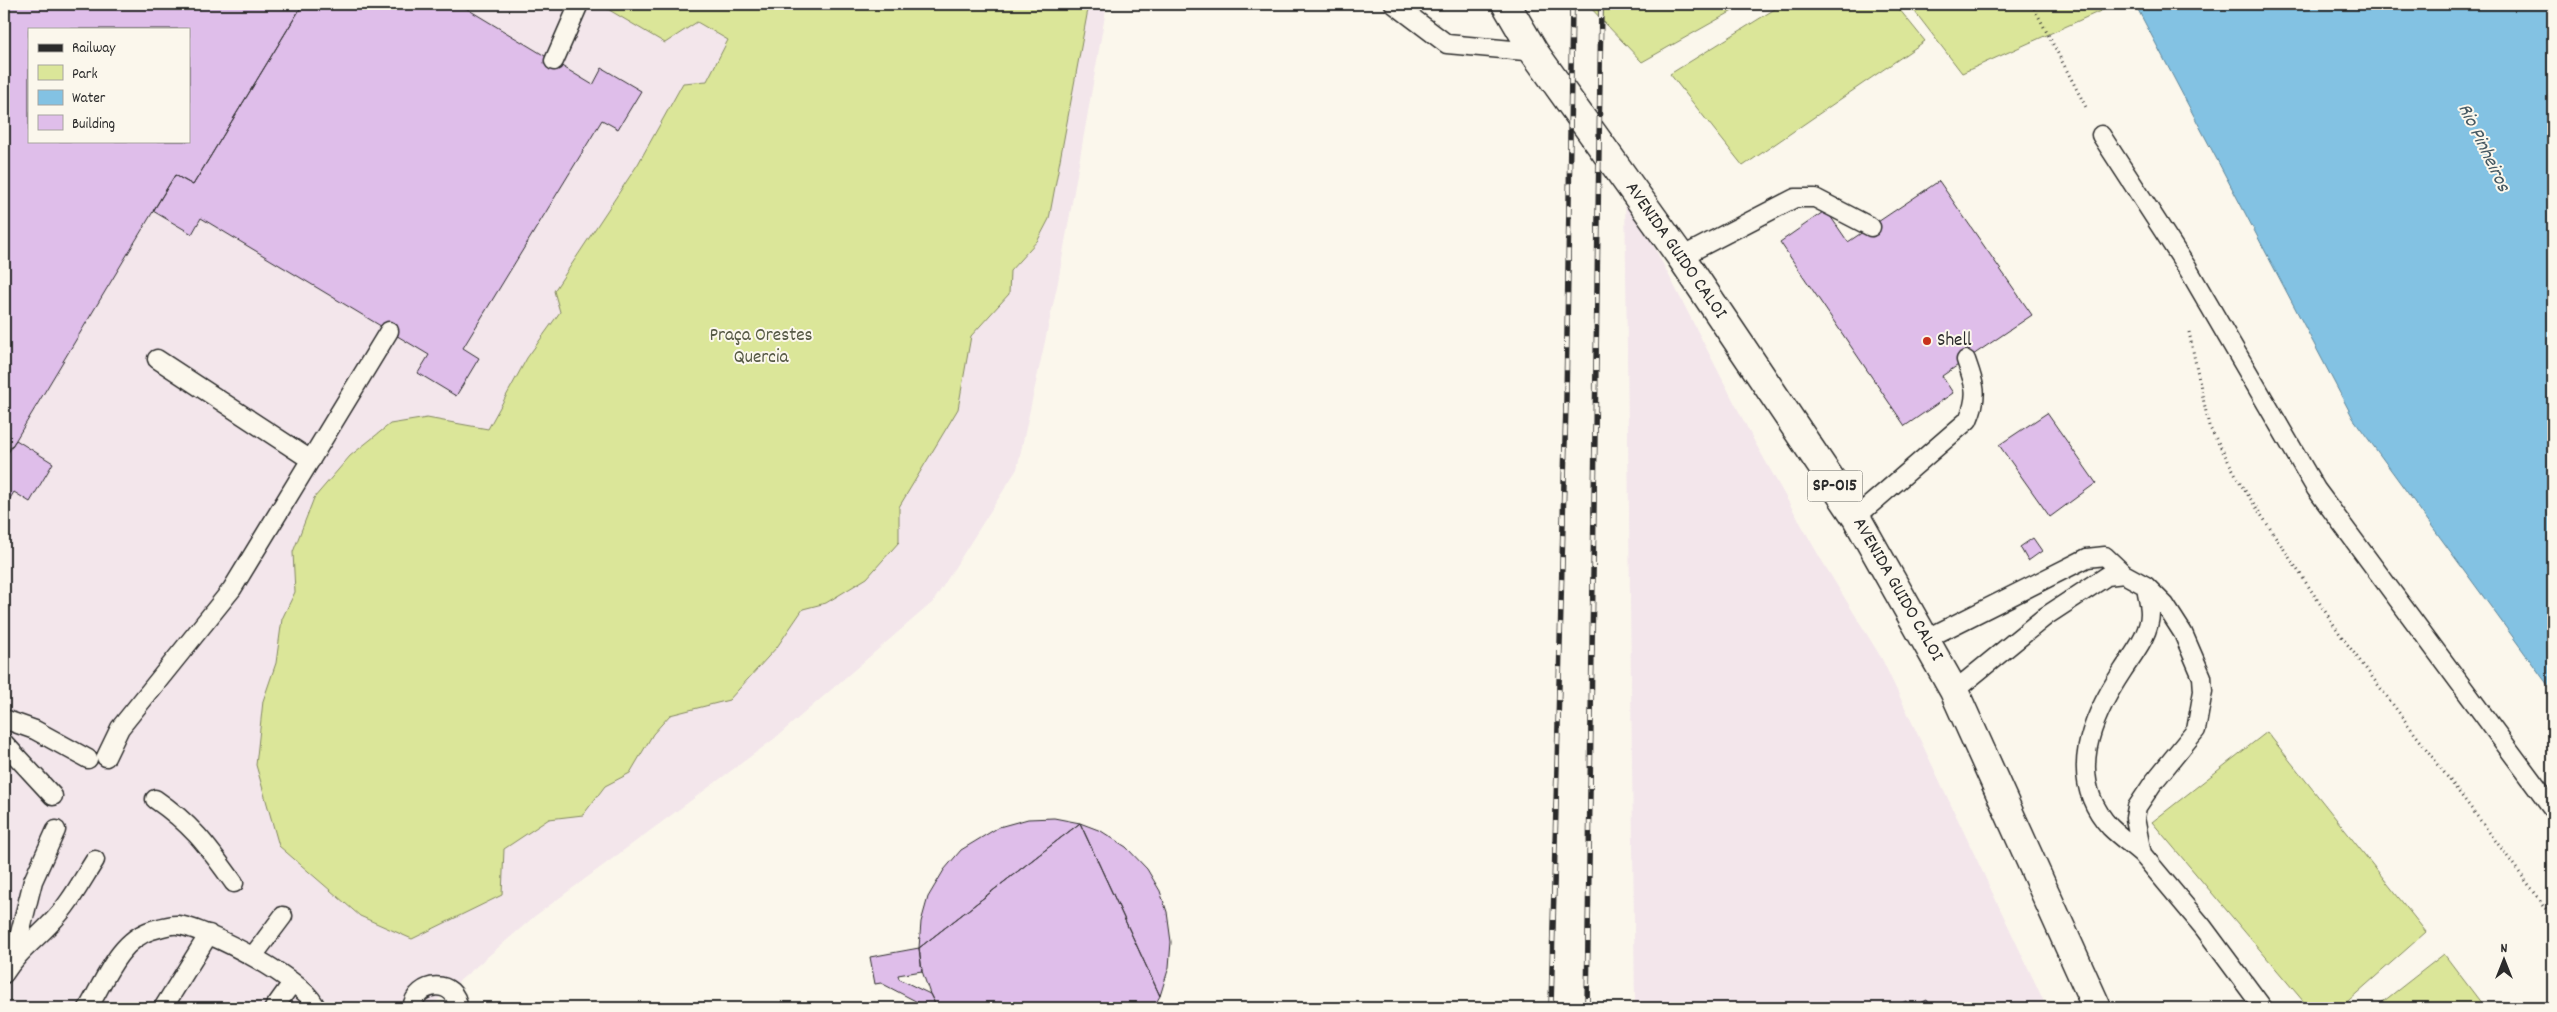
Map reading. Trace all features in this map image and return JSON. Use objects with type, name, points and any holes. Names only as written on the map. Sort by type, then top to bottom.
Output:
[{"type":"highway","name":"AVENIDA GUIDO CALOI","points":[[1506,4],[1534,52],[1681,257],[1856,517],[1954,691],[2097,1008]]},
{"type":"lane","points":[[554,61],[579,4]]},
{"type":"lane","points":[[1394,4],[1447,44],[1534,52]]},
{"type":"lane","points":[[2100,135],[2188,269],[2316,489],[2553,809]]},
{"type":"lane","points":[[1681,257],[1795,198],[1815,198],[1872,227]]},
{"type":"lane","points":[[106,758],[120,728],[232,589],[389,331]]},
{"type":"lane","points":[[157,359],[311,460]]},
{"type":"lane","points":[[1856,517],[1968,420],[1975,402],[1975,384],[1966,360]]},
{"type":"lane","points":[[1926,639],[2087,558],[2105,556],[2114,562],[2124,574],[2146,586],[2165,605],[2183,633],[2202,677],[2203,691],[2196,730],[2152,783],[2137,807],[2135,818],[2142,854]]},
{"type":"lane","points":[[1954,691],[2046,616],[2107,576],[2124,574]]},
{"type":"lane","points":[[2146,586],[2150,613],[2144,637],[2102,703],[2090,732],[2086,766],[2091,797],[2110,826],[2142,854],[2203,927],[2263,1008]]},
{"type":"lane","points":[[4,720],[35,730],[88,759]]},
{"type":"lane","points":[[4,743],[53,796]]},
{"type":"lane","points":[[155,800],[180,816],[202,838],[234,884]]},
{"type":"lane","points":[[4,974],[14,957],[32,881],[56,830]]},
{"type":"lane","points":[[14,957],[51,924],[68,902],[95,860]]},
{"type":"lane","points":[[253,956],[283,916]]},
{"type":"lane","points":[[88,1008],[126,944],[150,930],[177,925],[209,934],[253,956],[292,982],[314,1000],[316,1008]]},
{"type":"lane","points":[[163,1008],[209,934]]},
{"type":"lane","points":[[274,1008],[292,982]]},
{"type":"lane","points":[[412,1008],[415,998],[421,990],[431,986],[441,986],[452,991],[458,1002],[458,1008]]},
{"type":"shaded area","points":[[4,4],[1107,4],[1058,282],[1017,469],[933,602],[774,739],[535,916],[428,1008],[4,1008]]},
{"type":"shaded area","points":[[1625,190],[1753,439],[1819,556],[1882,659],[2047,1008],[1635,1008]]},
{"type":"green space","name":"Praça Orestes Quercia","points":[[599,4],[1089,4],[1049,219],[1038,240],[1010,271],[1009,294],[971,336],[958,409],[899,507],[899,542],[867,578],[826,603],[803,609],[777,647],[729,700],[670,715],[653,734],[630,773],[605,786],[583,815],[549,819],[504,849],[502,895],[412,939],[360,916],[279,846],[256,765],[263,701],[276,663],[282,619],[295,592],[293,552],[314,498],[350,456],[390,424],[427,418],[488,429],[527,358],[560,312],[554,291],[638,164],[683,83],[707,81],[728,40],[697,22],[665,43]]},
{"type":"green space","points":[[1587,4],[1745,4],[1642,62]]},
{"type":"green space","points":[[1783,4],[1895,4],[1925,41],[1743,166],[1670,74]]},
{"type":"green space","points":[[1909,4],[2116,4],[1962,73]]},
{"type":"green space","points":[[2267,732],[2426,932],[2340,1008],[2309,1008],[2152,822]]},
{"type":"green space","points":[[2444,954],[2485,1008],[2375,1008]]},
{"type":"water","name":"Rio Pinheiros","points":[[2135,4],[2553,4],[2553,692],[2353,418]]},
{"type":"building","points":[[4,4],[303,4],[193,185],[175,175],[5,458]]},
{"type":"building","points":[[303,4],[459,4],[593,85],[602,68],[641,91],[618,129],[602,120],[463,348],[479,358],[456,396],[418,373],[429,355],[201,218],[192,234],[153,211],[175,175],[193,185]]},
{"type":"building","points":[[1939,181],[2032,315],[1942,376],[1953,393],[1905,426],[1780,242],[1826,210],[1848,242]]},
{"type":"building","points":[[2047,413],[2096,483],[2050,517],[1999,445]]},
{"type":"building","points":[[16,440],[53,463],[30,502],[14,492],[4,508],[4,457]]},
{"type":"building","points":[[2033,538],[2042,551],[2028,561],[2020,547]]},
{"type":"building","points":[[1054,818],[1080,823],[919,948],[921,922],[928,897],[944,870],[961,850],[999,827],[1028,819]]},
{"type":"building","points":[[1080,823],[1160,996],[1153,1008],[937,1008],[922,971],[919,948]]},
{"type":"building","points":[[1080,823],[1101,831],[1126,847],[1147,869],[1160,891],[1167,912],[1171,942],[1169,967],[1160,996]]},
{"type":"building","points":[[919,948],[922,971],[898,975],[899,979],[930,994],[937,1008],[929,1008],[881,983],[875,984],[870,957]]},
{"type":"building","points":[[1927,1000],[1931,1008],[1910,1008]]},
{"type":"building","points":[[1906,1001],[1910,1008],[1886,1008],[1885,1006],[1891,1004],[1893,1007]]},
{"type":"railway","points":[[1551,1008],[1566,402],[1572,4]]},
{"type":"railway","points":[[1587,1008],[1601,4]]},
{"type":"place","name":"Shell","points":[[1927,341]]}]
